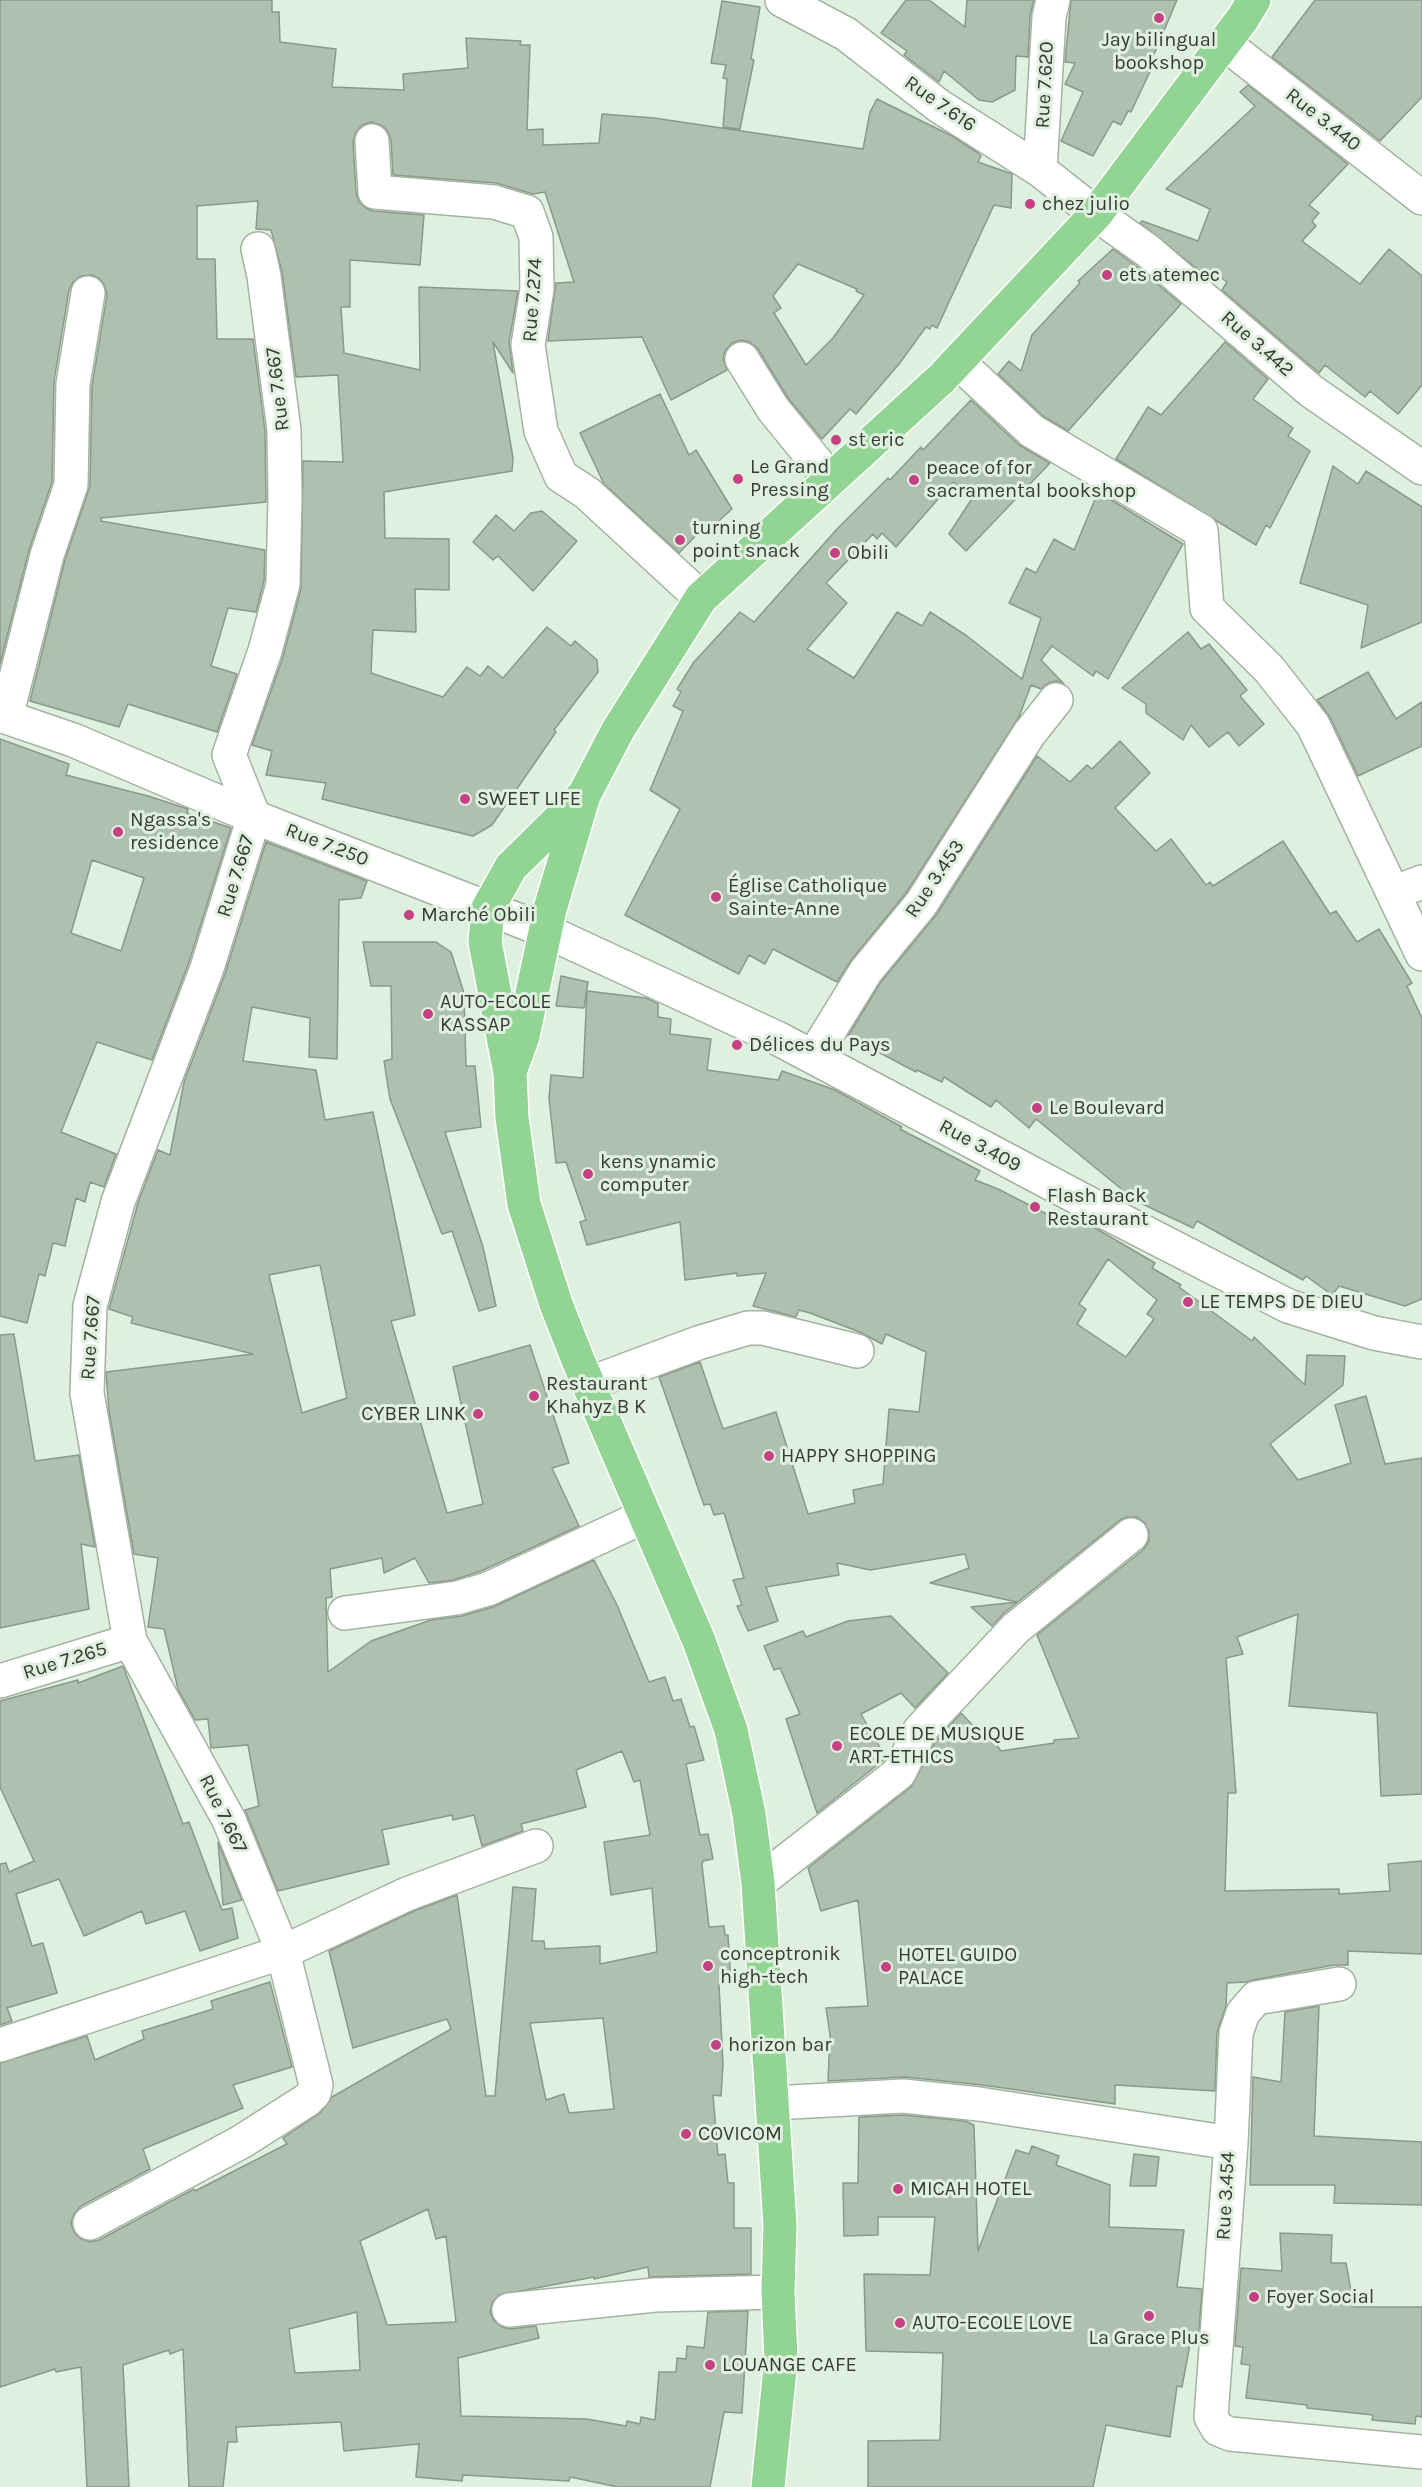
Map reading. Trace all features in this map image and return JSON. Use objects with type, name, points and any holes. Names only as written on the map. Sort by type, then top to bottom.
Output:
[{"type":"main road","points":[[510,1073],[523,1036],[546,931],[584,795],[618,730],[701,598],[958,362],[1096,214],[1254,0]]},
{"type":"main road","points":[[584,795],[511,867],[488,908],[485,942],[510,1073],[512,1118],[524,1204],[556,1304],[588,1384],[699,1641],[731,1730],[749,1814],[758,1883],[780,2225],[778,2292],[782,2359],[768,2487]]},
{"type":"street","name":"Rue 7.616","points":[[782,0],[846,34],[939,106],[1040,170],[1096,214]]},
{"type":"street","name":"Rue 7.620","points":[[1040,170],[1049,17],[1053,0]]},
{"type":"street","name":"Rue 3.440","points":[[1224,43],[1422,198]]},
{"type":"street","name":"Rue 7.274","points":[[372,141],[375,192],[494,202],[527,212],[536,237],[537,289],[528,345],[541,431],[561,476],[587,493],[701,598]]},
{"type":"street","name":"Rue 3.442","points":[[1096,214],[1148,250],[1311,391],[1422,468]]},
{"type":"street","name":"Rue 7.667","points":[[90,2223],[241,2142],[308,2100],[314,2093],[314,2077],[283,1952],[229,1820],[130,1641],[87,1393],[90,1306],[118,1202],[207,968],[254,817],[229,755],[265,651],[283,584],[285,497],[284,430],[264,276],[258,249]]},
{"type":"street","points":[[3,716],[47,555],[70,485],[74,384],[88,293]]},
{"type":"street","points":[[742,359],[773,409],[830,479]]},
{"type":"street","points":[[958,362],[1032,431],[1201,531],[1207,608],[1269,669],[1314,725],[1408,887],[1422,954]]},
{"type":"street","name":"Rue 3.453","points":[[813,1057],[866,971],[921,904],[1029,734],[1056,700]]},
{"type":"street","name":"Rue 7.250","points":[[3,716],[73,740],[254,817],[546,931]]},
{"type":"street","name":"Rue 3.409","points":[[546,931],[779,1039],[1103,1211],[1288,1306],[1374,1333],[1422,1342]]},
{"type":"street","points":[[588,1384],[698,1343],[748,1328],[763,1328],[857,1351]]},
{"type":"street","points":[[345,1613],[457,1598],[488,1589],[645,1516]]},
{"type":"street","points":[[758,1883],[899,1773],[920,1730],[1016,1628],[1131,1535]]},
{"type":"street","name":"Rue 7.265","points":[[0,1681],[130,1641]]},
{"type":"street","points":[[0,2045],[283,1952],[407,1894],[536,1846]]},
{"type":"street","points":[[1231,2143],[1236,2033],[1243,2013],[1256,1998],[1339,1984]]},
{"type":"street","name":"Rue 3.454","points":[[773,2103],[903,2096],[979,2104],[1231,2143],[1211,2417],[1218,2429],[1230,2434],[1422,2452]]},
{"type":"street","points":[[509,2310],[655,2295],[778,2292]]},
{"type":"building","points":[[0,0],[272,0],[272,12],[279,12],[280,42],[336,49],[332,87],[404,90],[403,74],[468,68],[466,38],[521,41],[520,45],[530,45],[527,130],[543,129],[543,145],[599,143],[602,114],[654,118],[863,149],[870,112],[877,99],[952,136],[981,156],[978,162],[1012,174],[1011,208],[994,205],[937,328],[932,325],[930,329],[926,327],[899,364],[856,414],[850,409],[822,439],[788,398],[758,349],[750,342],[741,340],[732,343],[725,351],[723,359],[727,370],[671,400],[642,337],[548,341],[556,283],[574,282],[545,192],[533,194],[496,183],[393,175],[391,140],[387,130],[371,122],[362,125],[356,132],[353,142],[356,193],[359,202],[373,211],[424,215],[420,265],[350,260],[350,307],[341,307],[344,353],[420,370],[419,287],[518,291],[509,342],[513,373],[493,342],[513,458],[512,471],[384,492],[385,538],[449,539],[449,590],[415,589],[416,632],[373,630],[371,673],[443,697],[467,667],[480,676],[488,666],[503,678],[547,627],[571,646],[575,641],[597,660],[598,672],[554,730],[556,732],[492,825],[473,836],[322,799],[326,783],[266,775],[272,751],[252,745],[283,657],[301,589],[303,461],[343,462],[338,375],[296,377],[282,272],[271,230],[256,229],[258,201],[197,206],[197,259],[215,259],[217,339],[253,339],[265,431],[266,502],[101,518],[101,521],[265,550],[264,581],[256,612],[228,608],[211,666],[237,674],[217,732],[128,704],[119,727],[30,701],[65,560],[90,486],[92,386],[107,295],[100,279],[92,275],[81,276],[73,282],[69,290],[54,381],[52,482],[29,550],[0,664]],"holes":[[[798,264],[857,289],[856,291],[864,295],[833,338],[806,365],[774,313],[781,308],[773,296]]]},
{"type":"building","points":[[906,0],[929,0],[965,27],[967,0],[1034,0],[1030,16],[1028,57],[1016,56],[1015,90],[992,102],[979,100],[944,71],[939,82],[904,55],[907,51],[881,33]]},
{"type":"building","points":[[1071,0],[1177,0],[1152,59],[1155,61],[1131,112],[1128,111],[1121,125],[1113,121],[1093,156],[1061,141],[1083,92],[1065,84],[1075,63],[1065,62]]},
{"type":"building","points":[[1315,0],[1422,0],[1422,97],[1380,141],[1272,57]]},
{"type":"building","points":[[722,1],[760,7],[751,59],[754,60],[740,129],[723,127],[727,79],[723,78],[726,65],[711,63]]},
{"type":"building","points":[[1248,85],[1348,164],[1309,205],[1319,213],[1312,221],[1316,226],[1302,241],[1360,284],[1389,249],[1422,276],[1422,385],[1398,414],[1370,391],[1365,397],[1325,365],[1319,373],[1222,290],[1227,282],[1211,270],[1206,276],[1140,223],[1142,221],[1198,241],[1210,209],[1166,189],[1255,106],[1240,92]]},
{"type":"building","points":[[1113,249],[1181,304],[1068,431],[1043,416],[998,374],[1009,361],[1021,371],[1032,335],[1080,283],[1078,281]]},
{"type":"building","points":[[1225,342],[1268,379],[1253,399],[1293,428],[1288,436],[1310,451],[1270,528],[1266,525],[1256,545],[1116,459],[1148,407],[1161,415]]},
{"type":"building","points":[[660,394],[689,455],[696,450],[732,509],[711,528],[708,523],[679,553],[604,484],[580,433]]},
{"type":"building","points":[[971,400],[1019,445],[1050,463],[966,551],[949,534],[973,497],[953,482],[896,547],[882,533],[877,539],[873,534],[826,583],[847,603],[807,649],[854,678],[897,612],[922,626],[930,612],[967,636],[1022,679],[1041,618],[1009,603],[1026,568],[1036,573],[1054,539],[1074,550],[1098,492],[1183,544],[1108,679],[1096,671],[1093,676],[1052,646],[1041,660],[1064,684],[1058,681],[1050,682],[1041,689],[1031,685],[1019,717],[906,893],[852,959],[837,982],[773,949],[765,964],[749,955],[739,974],[625,915],[680,809],[650,790],[683,711],[673,706],[681,692],[677,689],[694,662],[740,612],[754,622],[838,528],[888,478],[890,480],[921,447],[923,450]]},
{"type":"building","points":[[1333,466],[1358,484],[1366,471],[1422,507],[1422,622],[1361,648],[1368,605],[1300,583]]},
{"type":"building","points":[[542,511],[577,541],[533,591],[498,556],[493,560],[473,542],[496,515],[514,531],[531,513]]},
{"type":"building","points":[[1188,632],[1201,649],[1209,644],[1247,690],[1240,696],[1264,724],[1239,746],[1228,732],[1209,747],[1191,725],[1183,740],[1146,713],[1146,704],[1122,688]]},
{"type":"building","points":[[1368,672],[1396,719],[1422,702],[1422,746],[1358,776],[1330,717],[1317,700]]},
{"type":"building","points":[[0,739],[69,764],[66,775],[148,796],[188,809],[187,813],[231,828],[189,962],[152,1060],[97,1042],[61,1132],[116,1154],[104,1187],[90,1182],[85,1202],[76,1198],[65,1246],[53,1243],[45,1276],[39,1274],[27,1323],[0,1316]],"holes":[[[92,860],[144,878],[121,951],[71,933]]]},
{"type":"building","points":[[1120,741],[1150,773],[1115,808],[1156,851],[1171,839],[1206,885],[1210,882],[1213,886],[1283,841],[1330,914],[1336,911],[1357,942],[1379,929],[1412,983],[1407,986],[1422,1018],[1422,1299],[1405,1306],[1339,1286],[1332,1295],[1306,1276],[1303,1280],[1197,1221],[1193,1228],[1136,1201],[1036,1119],[1029,1128],[996,1100],[991,1107],[944,1077],[942,1082],[917,1070],[916,1072],[848,1036],[881,982],[937,914],[1037,756],[1070,782],[1087,765],[1092,769]]},
{"type":"building","points":[[266,842],[367,881],[361,898],[339,900],[337,1059],[309,1057],[310,1018],[252,1007],[243,1061],[316,1070],[325,1120],[373,1112],[415,1315],[391,1321],[447,1513],[483,1504],[453,1367],[530,1345],[569,1463],[552,1468],[579,1526],[481,1571],[453,1580],[429,1583],[415,1558],[384,1573],[382,1558],[330,1569],[332,1597],[326,1598],[328,1672],[371,1641],[431,1620],[462,1616],[493,1607],[594,1560],[617,1605],[649,1682],[665,1677],[673,1701],[681,1699],[690,1727],[694,1726],[704,1760],[686,1764],[700,1835],[708,1834],[713,1859],[703,1861],[702,1865],[709,1927],[724,1926],[725,1935],[728,1935],[731,1984],[719,1985],[723,2064],[721,2096],[713,2095],[718,2155],[725,2154],[728,2183],[734,2183],[734,2228],[751,2228],[751,2274],[649,2277],[648,2267],[594,2279],[594,2277],[499,2295],[492,2303],[490,2312],[494,2321],[510,2329],[536,2326],[539,2338],[458,2358],[461,2416],[587,2419],[626,2426],[627,2421],[640,2424],[641,2417],[655,2420],[659,2372],[676,2372],[677,2358],[686,2359],[687,2346],[704,2348],[708,2312],[748,2311],[742,2413],[724,2412],[710,2487],[618,2487],[570,2477],[569,2481],[463,2475],[462,2481],[416,2477],[419,2444],[344,2451],[341,2422],[236,2427],[237,2442],[228,2442],[223,2487],[189,2487],[183,2349],[170,2354],[169,2350],[123,2365],[129,2487],[87,2487],[81,2367],[56,2372],[55,2369],[0,2387],[0,2063],[87,2036],[95,2060],[144,2039],[142,2031],[213,2009],[211,2001],[270,1982],[292,2067],[233,2085],[243,2108],[143,2149],[150,2169],[81,2206],[74,2214],[71,2223],[74,2232],[81,2239],[90,2242],[99,2240],[194,2189],[195,2191],[287,2144],[283,2138],[320,2113],[332,2097],[451,2029],[447,2019],[353,2048],[329,1951],[414,1911],[457,1895],[486,2096],[495,2096],[513,1887],[536,1889],[532,1941],[544,1941],[545,1949],[600,1946],[600,1964],[657,1952],[652,1888],[611,1895],[604,1842],[650,1835],[640,1780],[634,1782],[622,1751],[576,1770],[586,1807],[521,1824],[523,1831],[482,1846],[474,1815],[453,1820],[452,1815],[382,1830],[389,1864],[278,1891],[245,1810],[259,1806],[248,1745],[211,1748],[208,1719],[195,1720],[178,1689],[164,1629],[148,1627],[158,1558],[134,1554],[109,1411],[106,1372],[253,1354],[131,1323],[133,1317],[109,1309],[138,1203],[158,1150],[170,1155],[184,1082],[225,974]],"holes":[[[320,1265],[347,1398],[302,1413],[269,1275]],[[603,2018],[614,2109],[569,2113],[564,2094],[546,2100],[530,2023]],[[428,2209],[436,2239],[446,2236],[456,2322],[387,2325],[360,2241]],[[357,2312],[360,2370],[295,2373],[289,2329]]]},
{"type":"building","points":[[363,942],[436,942],[451,952],[464,993],[466,1066],[475,1066],[481,1127],[445,1132],[483,1247],[496,1306],[479,1311],[452,1231],[442,1234],[390,1099],[384,1061],[392,1059],[391,986],[371,986]]},
{"type":"building","points":[[561,976],[588,982],[584,1008],[556,1006]]},
{"type":"building","points":[[587,991],[646,998],[658,1004],[658,1017],[671,1019],[670,1034],[711,1039],[707,1070],[778,1080],[782,1071],[835,1090],[902,1127],[900,1129],[980,1171],[975,1180],[998,1189],[1068,1225],[1073,1216],[1155,1263],[1152,1268],[1181,1285],[1179,1287],[1252,1341],[1254,1337],[1305,1385],[1307,1355],[1345,1356],[1343,1385],[1270,1444],[1298,1480],[1351,1463],[1335,1405],[1366,1396],[1385,1464],[1422,1458],[1422,1794],[1381,1796],[1377,1713],[1289,1706],[1298,1614],[1237,1637],[1243,1654],[1226,1658],[1236,1793],[1228,1793],[1225,1891],[1339,1889],[1339,1894],[1390,1891],[1388,1864],[1422,1861],[1422,1954],[1348,1951],[1348,1965],[1334,1965],[1247,1982],[1227,1983],[1226,2006],[1217,2032],[1215,2091],[1115,2085],[1115,2104],[982,2085],[905,2077],[828,2081],[830,2035],[826,2008],[868,2006],[858,1900],[821,1911],[808,1868],[911,1787],[936,1741],[961,1713],[982,1735],[987,1732],[1001,1751],[1054,1743],[1054,1740],[1079,1738],[1037,1635],[1143,1550],[1149,1541],[1149,1532],[1145,1523],[1137,1517],[1120,1520],[1004,1613],[992,1626],[971,1607],[1017,1602],[930,1583],[969,1568],[965,1554],[870,1570],[837,1563],[839,1575],[766,1587],[778,1621],[748,1631],[737,1606],[742,1605],[733,1580],[744,1578],[724,1513],[714,1515],[710,1504],[704,1505],[659,1377],[700,1362],[723,1429],[776,1412],[808,1514],[855,1503],[853,1490],[883,1484],[889,1409],[919,1412],[926,1352],[886,1334],[882,1344],[862,1333],[799,1310],[796,1317],[753,1306],[766,1273],[737,1276],[737,1273],[685,1280],[680,1222],[587,1245],[580,1222],[586,1220],[566,1162],[556,1163],[549,1098],[551,1075],[583,1078]],"holes":[[[1108,1259],[1157,1300],[1147,1314],[1154,1319],[1126,1357],[1077,1324],[1086,1309],[1079,1304]]]},
{"type":"building","points":[[14,1334],[35,1461],[79,1455],[95,1547],[81,1544],[89,1609],[0,1628],[0,1335]]},
{"type":"building","points":[[891,1616],[948,1673],[915,1708],[901,1693],[861,1714],[886,1758],[817,1813],[786,1719],[800,1714],[780,1668],[774,1670],[764,1646],[803,1631],[806,1637],[848,1621]]},
{"type":"building","points":[[123,1666],[183,1824],[189,1822],[222,1910],[232,1908],[238,1938],[200,1951],[185,1911],[146,1924],[142,1911],[84,1936],[59,1879],[16,1894],[32,1946],[43,1943],[57,1993],[7,2008],[12,2021],[0,2025],[0,1864],[6,1863],[9,1872],[34,1861],[0,1787],[0,1701],[78,1680],[78,1683]]},
{"type":"building","points":[[218,1842],[242,1900],[223,1905],[221,1878]]},
{"type":"building","points":[[1319,2006],[1314,2136],[1422,2142],[1422,2205],[1334,2203],[1335,2185],[1250,2185],[1253,2077],[1281,2082],[1285,2012]]},
{"type":"building","points":[[903,2115],[965,2121],[974,2125],[978,2251],[1016,2150],[1029,2154],[1032,2146],[1059,2156],[1056,2165],[1110,2185],[1109,2227],[1184,2230],[1177,2287],[1202,2289],[1198,2343],[1190,2344],[1182,2387],[1177,2386],[1170,2437],[1106,2425],[1093,2487],[868,2487],[868,2441],[940,2440],[943,2353],[866,2351],[864,2274],[930,2275],[935,2217],[878,2217],[878,2235],[844,2236],[843,2183],[858,2183],[859,2117]]},
{"type":"building","points":[[1134,2154],[1159,2157],[1156,2186],[1130,2186]]},
{"type":"building","points":[[1280,2233],[1332,2235],[1331,2263],[1346,2263],[1354,2307],[1422,2307],[1422,2417],[1416,2416],[1415,2424],[1372,2420],[1373,2415],[1307,2408],[1307,2405],[1246,2398],[1250,2365],[1241,2364],[1243,2347],[1235,2346],[1241,2268],[1282,2271]]},
{"type":"place","name":"Jay bilingual bookshop","points":[[1159,18]]},
{"type":"place","name":"chez julio","points":[[1030,204]]},
{"type":"place","name":"ets atemec","points":[[1107,275]]},
{"type":"place","name":"st eric","points":[[836,440]]},
{"type":"place","name":"Le Grand Pressing","points":[[738,479]]},
{"type":"place","name":"peace of for sacramental bookshop","points":[[914,480]]},
{"type":"place","name":"turning point snack","points":[[680,540]]},
{"type":"place","name":"Obili","points":[[835,553]]},
{"type":"place","name":"SWEET LIFE","points":[[465,799]]},
{"type":"place","name":"Ngassa's residence","points":[[118,832]]},
{"type":"place","name":"Église Catholique Sainte-Anne","points":[[716,897]]},
{"type":"place","name":"Marché Obili","points":[[409,915]]},
{"type":"place","name":"AUTO-ECOLE KASSAP","points":[[428,1014]]},
{"type":"place","name":"Délices du Pays","points":[[737,1045]]},
{"type":"place","name":"Le Boulevard","points":[[1037,1108]]},
{"type":"place","name":"kens ynamic computer","points":[[588,1174]]},
{"type":"place","name":"Flash Back Restaurant","points":[[1035,1207]]},
{"type":"place","name":"LE TEMPS DE DIEU","points":[[1188,1302]]},
{"type":"place","name":"Restaurant Khahyz B K","points":[[534,1396]]},
{"type":"place","name":"CYBER LINK","points":[[478,1414]]},
{"type":"place","name":"HAPPY SHOPPING","points":[[769,1456]]},
{"type":"place","name":"ECOLE DE MUSIQUE ART-ETHICS","points":[[837,1746]]},
{"type":"place","name":"conceptronik high-tech","points":[[708,1966]]},
{"type":"place","name":"HOTEL GUIDO PALACE","points":[[886,1967]]},
{"type":"place","name":"horizon bar","points":[[716,2045]]},
{"type":"place","name":"COVICOM","points":[[686,2134]]},
{"type":"place","name":"MICAH HOTEL","points":[[898,2189]]},
{"type":"place","name":"Foyer Social","points":[[1254,2297]]},
{"type":"place","name":"La Grace Plus","points":[[1149,2316]]},
{"type":"place","name":"AUTO-ECOLE LOVE","points":[[900,2323]]},
{"type":"place","name":"LOUANGE CAFE","points":[[710,2365]]}]
